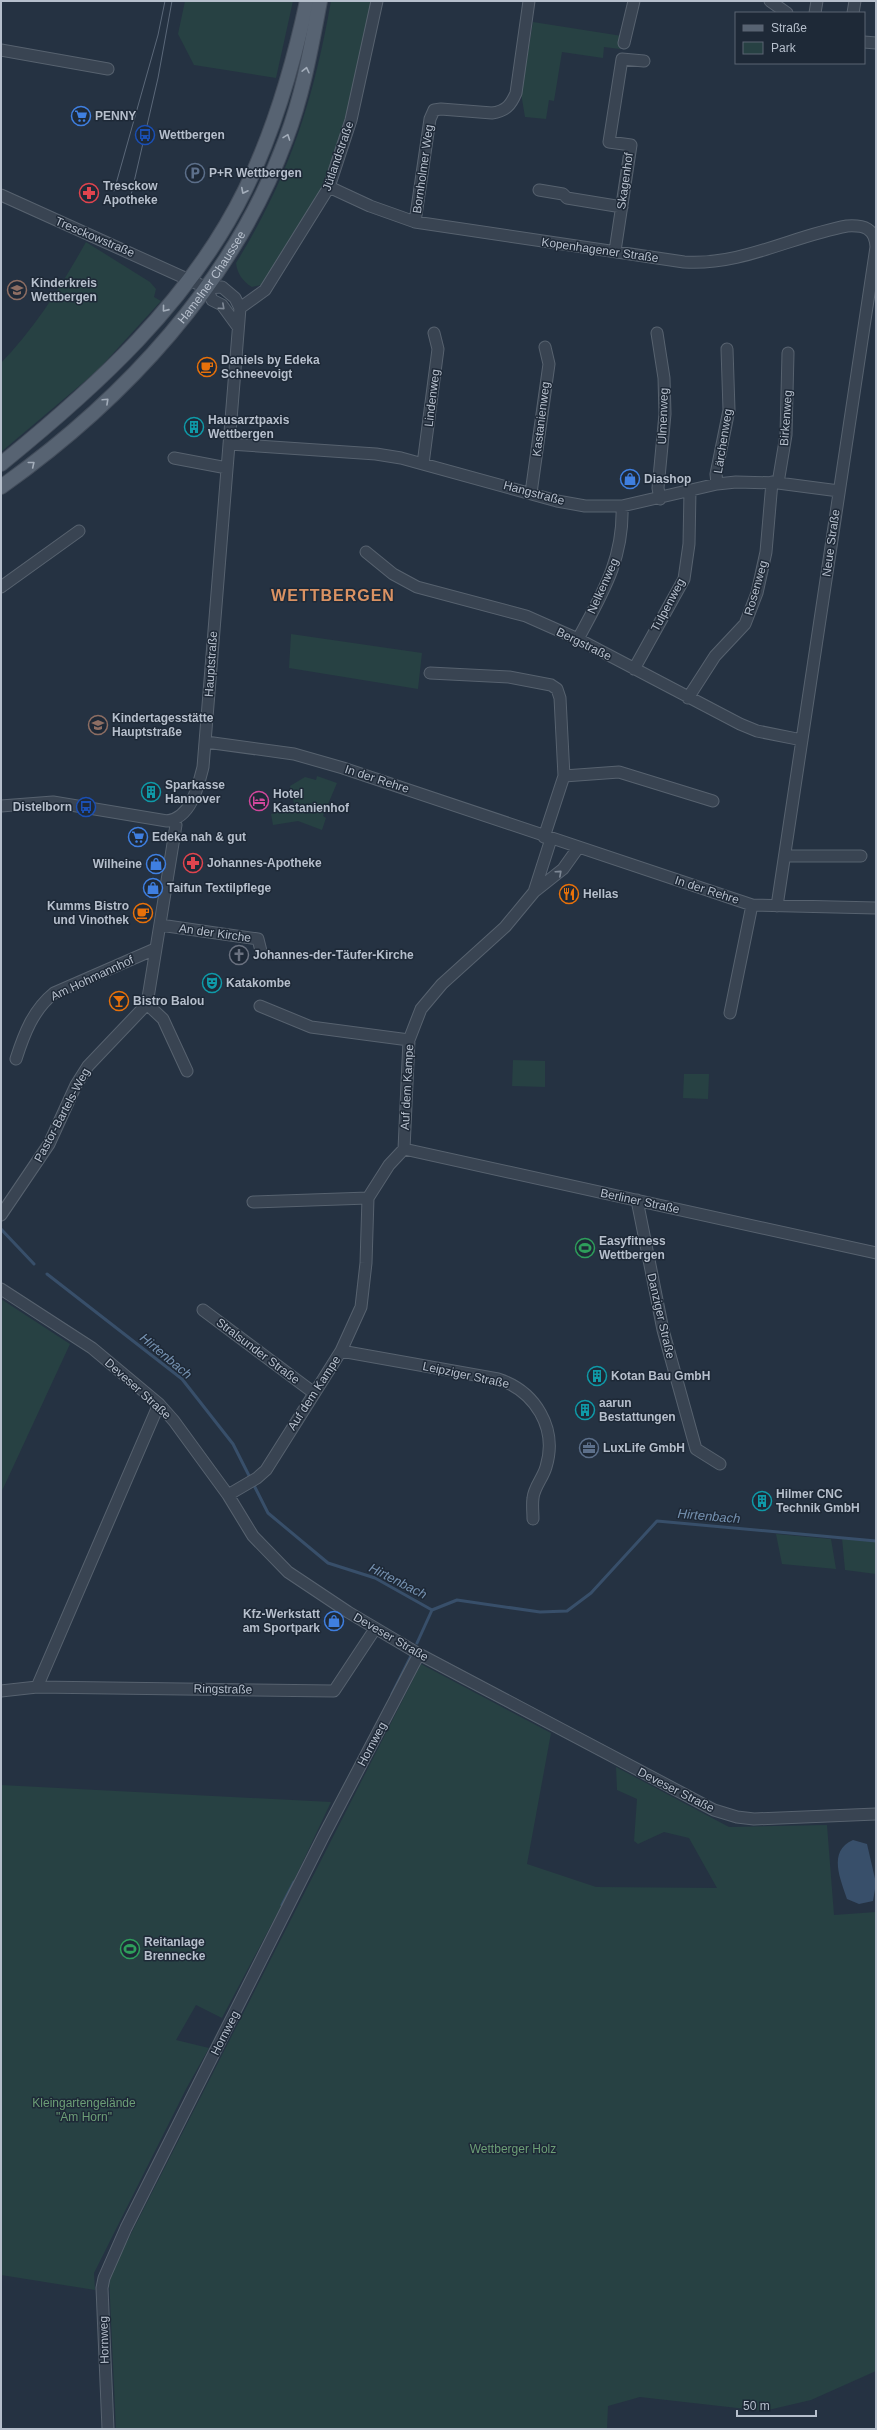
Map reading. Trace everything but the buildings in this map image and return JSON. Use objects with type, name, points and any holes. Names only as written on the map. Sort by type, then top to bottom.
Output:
[{"type":"main road","name":"Hamelner Chaussee","points":[[1,464],[99,381],[152,326],[190,279],[209,251],[244,192],[264,149],[280,104],[307,1]]},
{"type":"main road","name":"Hamelner Chaussee","points":[[1,487],[78,428],[140,369],[207,288],[261,199],[287,138],[307,70],[320,1]]},
{"type":"street","name":"Jütlandstraße","points":[[240,308],[265,290],[329,187],[349,126],[377,1]]},
{"type":"street","name":"Bornholmer Weg","points":[[415,222],[430,118],[434,110],[441,109],[492,113],[500,112],[510,106],[516,93],[529,1]]},
{"type":"street","points":[[624,43],[634,1]]},
{"type":"street","points":[[770,1],[786,12]]},
{"type":"street","points":[[815,12],[817,1]]},
{"type":"street","points":[[853,12],[855,1]]},
{"type":"street","points":[[865,42],[876,43]]},
{"type":"street","points":[[1,50],[108,69]]},
{"type":"street","name":"Skagenhof","points":[[615,251],[631,145],[609,142],[622,59],[644,62]]},
{"type":"street","name":"Kopenhagener Straße","points":[[329,187],[392,216],[415,222],[702,263],[744,256],[847,226],[866,227],[872,232]]},
{"type":"street","points":[[539,190],[563,194],[567,198],[622,207]]},
{"type":"street","name":"Tresckowstraße","points":[[3,200],[190,279]]},
{"type":"street","name":"Neue Straße","points":[[777,906],[876,247],[872,232]]},
{"type":"street","points":[[190,279],[207,288],[222,287],[235,298],[240,308]]},
{"type":"street","points":[[207,288],[212,300],[222,305],[238,327]]},
{"type":"street","name":"Hauptstraße","points":[[174,820],[181,816],[189,806],[200,780],[206,742],[240,308]]},
{"type":"street","name":"Lindenweg","points":[[423,464],[438,349],[434,333]]},
{"type":"street","name":"Ulmenweg","points":[[657,334],[664,378],[665,414],[658,488],[660,499]]},
{"type":"street","name":"Kastanienweg","points":[[531,493],[549,364],[545,347]]},
{"type":"street","name":"Lärchenweg","points":[[717,484],[716,474],[729,410],[726,350]]},
{"type":"street","name":"Birkenweg","points":[[775,482],[787,422],[788,353]]},
{"type":"street","name":"Hangstraße","points":[[230,444],[376,454],[423,464],[585,506],[622,506],[660,499],[717,484],[775,482],[839,491]]},
{"type":"street","points":[[174,458],[227,468]]},
{"type":"street","name":"Rosenweg","points":[[688,698],[715,656],[745,624],[752,605],[766,552],[775,482]]},
{"type":"street","name":"Tulpenweg","points":[[634,669],[684,579],[689,544],[690,490]]},
{"type":"street","name":"Nelkenweg","points":[[578,639],[615,564],[621,544],[622,506]]},
{"type":"street","points":[[1,587],[79,531]]},
{"type":"street","name":"Bergstraße","points":[[366,552],[394,574],[417,587],[526,616],[578,639],[688,698],[757,731],[802,740]]},
{"type":"street","points":[[430,672],[509,677],[550,685],[557,689],[560,698],[564,776],[547,838]]},
{"type":"street","name":"In der Rehre","points":[[206,742],[294,754],[474,811],[547,838],[752,905],[876,908]]},
{"type":"street","points":[[564,776],[619,772],[713,801]]},
{"type":"street","points":[[1,806],[52,802],[167,821],[174,820],[176,825],[147,1004],[163,1019],[187,1071]]},
{"type":"street","name":"Auf dem Kampe","points":[[534,892],[547,838]]},
{"type":"street","name":"Auf dem Kampe","points":[[404,1149],[409,1040],[421,1009],[442,984],[505,927],[534,892],[563,870],[578,848]]},
{"type":"street","points":[[785,856],[861,856]]},
{"type":"street","points":[[730,1013],[752,905]]},
{"type":"street","name":"An der Kirche","points":[[160,925],[258,939],[261,951]]},
{"type":"street","name":"Am Hohmannhof","points":[[16,1059],[26,1028],[45,1000],[54,993],[155,949]]},
{"type":"street","name":"Pastor-Bartels-Weg","points":[[1,1215],[49,1144],[73,1090],[88,1066],[147,1004]]},
{"type":"street","points":[[260,1006],[311,1027],[409,1040]]},
{"type":"street","points":[[253,1202],[368,1198],[389,1165],[404,1149]]},
{"type":"street","name":"Berliner Straße","points":[[404,1149],[876,1253]]},
{"type":"street","name":"Auf dem Kampe","points":[[228,1495],[257,1478],[266,1470],[341,1351],[361,1307],[366,1263],[368,1198]]},
{"type":"street","name":"Danziger Straße","points":[[636,1200],[663,1330],[696,1449],[720,1464]]},
{"type":"street","name":"Deveser Straße","points":[[1,1290],[92,1348],[159,1404],[174,1421],[228,1495],[253,1536],[288,1572],[375,1629],[419,1654],[714,1810],[737,1817],[754,1819],[876,1814]]},
{"type":"street","name":"Stralsunder Straße","points":[[203,1310],[314,1393]]},
{"type":"street","name":"Leipziger Straße","points":[[341,1351],[498,1379],[514,1384],[528,1396],[539,1408],[546,1422],[549,1445],[546,1468],[533,1497],[533,1519]]},
{"type":"street","points":[[37,1687],[159,1404]]},
{"type":"street","name":"Ringstraße","points":[[1,1691],[37,1687],[334,1690],[375,1629]]},
{"type":"street","name":"Hornweg","points":[[108,2429],[102,2288],[104,2278],[126,2228],[323,1837],[419,1654]]},
{"type":"green space","points":[[185,1],[293,1],[276,78],[194,65],[178,34]]},
{"type":"green space","points":[[331,1],[377,1],[358,89],[315,212],[261,285],[252,287],[241,277],[236,263],[255,231],[271,199],[297,137],[316,72]]},
{"type":"green space","points":[[533,22],[622,36],[620,49],[604,47],[603,58],[562,52],[554,101],[549,100],[546,119],[525,117],[521,93]]},
{"type":"green space","points":[[86,242],[150,282],[156,289],[154,297],[161,301],[97,371],[1,452],[1,363],[37,321]]},
{"type":"green space","points":[[291,634],[422,653],[418,689],[289,668]]},
{"type":"green space","points":[[317,776],[337,783],[323,816],[326,818],[322,830],[298,821],[273,825],[271,814],[295,808],[290,786],[305,777],[316,780]]},
{"type":"green space","points":[[513,1060],[545,1061],[545,1087],[512,1086]]},
{"type":"green space","points":[[684,1074],[709,1074],[708,1099],[683,1098]]},
{"type":"green space","points":[[1,1299],[70,1344],[1,1493]]},
{"type":"green space","points":[[776,1534],[831,1539],[836,1569],[782,1564]]},
{"type":"green space","points":[[842,1538],[876,1542],[876,1574],[845,1570]]},
{"type":"green space","name":"Wettberger Holz","points":[[421,1664],[551,1733],[527,1864],[596,1887],[717,1888],[689,1838],[664,1832],[638,1844],[634,1841],[637,1799],[617,1790],[616,1767],[729,1827],[827,1825],[834,1915],[876,1912],[876,2371],[811,2400],[764,2411],[640,2397],[608,2406],[607,2429],[116,2429],[109,2277]]},
{"type":"green space","name":"Kleingartengelände \"Am Horn\"","points":[[1,1785],[331,1802],[288,1893],[222,2018],[196,2005],[176,2040],[209,2048],[186,2089],[94,2273],[95,2290],[1,2275]]},
{"type":"water","points":[[853,1840],[867,1844],[876,1883],[873,1901],[859,1904],[847,1899],[839,1875],[838,1866],[840,1851],[845,1845]]},
{"type":"waterway","name":"Hirtenbach","points":[[1,1229],[34,1264]]},
{"type":"waterway","name":"Hirtenbach","points":[[47,1274],[182,1379],[233,1444],[268,1513],[328,1563],[375,1578],[432,1610],[457,1600],[540,1612],[567,1611],[591,1593],[657,1521],[876,1541]]},
{"type":"waterway","points":[[417,1643],[432,1610]]},
{"type":"waterway","points":[[392,1694],[411,1656]]},
{"type":"waterway","points":[[282,1905],[294,1882]]},
{"type":"tram line","points":[[114,191],[158,35],[165,1]]},
{"type":"tram line","points":[[131,195],[158,78],[172,1]]},
{"type":"place","name":"PENNY","points":[[81,116]]},
{"type":"place","name":"Wettbergen","points":[[145,135]]},
{"type":"place","name":"P+R Wettbergen","points":[[195,173]]},
{"type":"place","name":"Tresckow Apotheke","points":[[89,193]]},
{"type":"place","name":"Kinderkreis Wettbergen","points":[[17,290]]},
{"type":"place","name":"Daniels by Edeka Schneevoigt","points":[[207,367]]},
{"type":"place","name":"Hausarztpaxis Wettbergen","points":[[194,427]]},
{"type":"place","name":"Diashop","points":[[630,479]]},
{"type":"place","name":"Kindertagesstätte Hauptstraße","points":[[98,725]]},
{"type":"place","name":"Sparkasse Hannover","points":[[151,792]]},
{"type":"place","name":"Hotel Kastanienhof","points":[[259,801]]},
{"type":"place","name":"Distelborn","points":[[86,807]]},
{"type":"place","name":"Edeka nah & gut","points":[[138,837]]},
{"type":"place","name":"Johannes-Apotheke","points":[[193,863]]},
{"type":"place","name":"Wilheine","points":[[156,864]]},
{"type":"place","name":"Taifun Textilpflege","points":[[153,888]]},
{"type":"place","name":"Hellas","points":[[569,894]]},
{"type":"place","name":"Kumms Bistro und Vinothek","points":[[143,913]]},
{"type":"place","name":"Johannes-der-Täufer-Kirche","points":[[239,955]]},
{"type":"place","name":"Katakombe","points":[[212,983]]},
{"type":"place","name":"Bistro Balou","points":[[119,1001]]},
{"type":"place","name":"Easyfitness Wettbergen","points":[[585,1248]]},
{"type":"place","name":"Kotan Bau GmbH","points":[[597,1376]]},
{"type":"place","name":"aarun Bestattungen","points":[[585,1410]]},
{"type":"place","name":"LuxLife GmbH","points":[[589,1448]]},
{"type":"place","name":"Hilmer CNC Technik GmbH","points":[[762,1501]]},
{"type":"place","name":"Kfz-Werkstatt am Sportpark","points":[[334,1621]]},
{"type":"place","name":"Reitanlage Brennecke","points":[[130,1949]]},
{"type":"district","name":"WETTBERGEN","points":[[333,595]]}]
